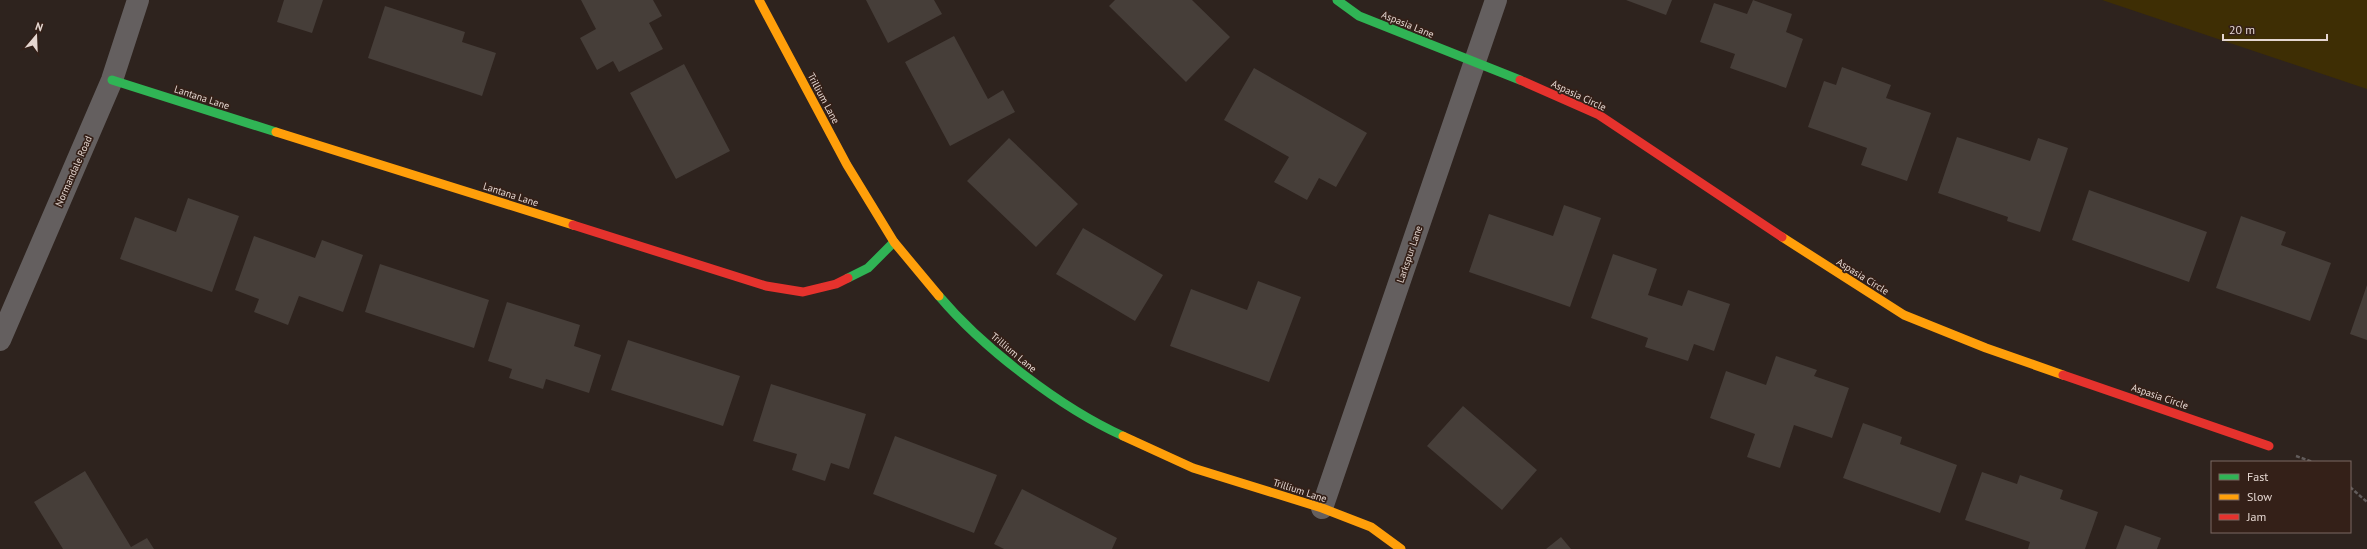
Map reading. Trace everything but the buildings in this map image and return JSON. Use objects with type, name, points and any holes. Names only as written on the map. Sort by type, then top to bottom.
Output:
[{"type":"street","name":"Normandale Road","points":[[0,340],[112,80],[138,0]]},
{"type":"street","name":"Trillium Lane","points":[[759,0],[847,165],[894,242],[957,317],[1029,379],[1107,429],[1193,468],[1322,508],[1371,527],[1401,549]]},
{"type":"street","name":"Aspasia Lane","points":[[1337,0],[1359,16],[1475,62]]},
{"type":"street","name":"Larkspur Lane","points":[[1322,508],[1496,0]]},
{"type":"street","name":"Aspasia Circle","points":[[1475,62],[1599,115],[1831,269],[1904,315],[1986,348],[2269,446]]},
{"type":"street","name":"Lantana Lane","points":[[112,80],[766,286],[803,292],[836,284],[868,268],[894,242]]},
{"type":"path","points":[[2351,488],[2367,502]]},
{"type":"shaded area","points":[[2102,0],[2367,0],[2367,89]]},
{"type":"traffic: fast","points":[[1337,0],[1359,16],[1520,80]]},
{"type":"traffic: fast","points":[[112,80],[276,132]]},
{"type":"traffic: fast","points":[[848,278],[868,268],[894,242]]},
{"type":"traffic: fast","points":[[939,296],[978,336],[1024,375],[1074,410],[1123,436]]},
{"type":"traffic: slow","points":[[759,0],[847,165],[894,242],[939,296]]},
{"type":"traffic: slow","points":[[276,132],[573,225]]},
{"type":"traffic: slow","points":[[1782,237],[1904,315],[1986,348],[2063,375]]},
{"type":"traffic: slow","points":[[1123,436],[1193,468],[1322,508],[1371,527],[1401,549]]},
{"type":"traffic: jam","points":[[1520,80],[1599,115],[1782,237]]},
{"type":"traffic: jam","points":[[573,225],[766,286],[803,292],[836,284],[848,278]]},
{"type":"traffic: jam","points":[[2063,375],[2269,446]]}]
